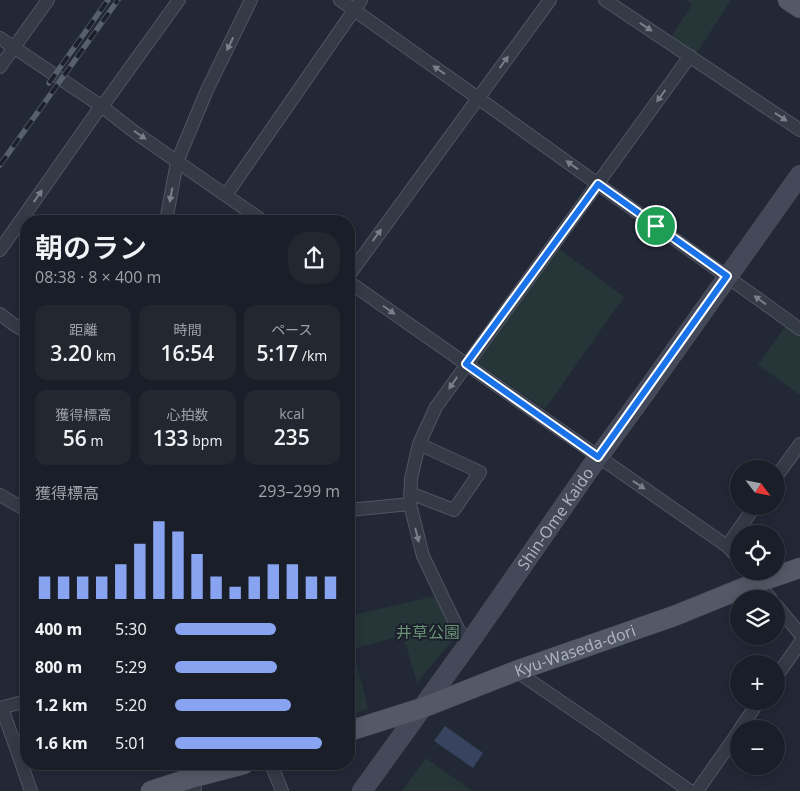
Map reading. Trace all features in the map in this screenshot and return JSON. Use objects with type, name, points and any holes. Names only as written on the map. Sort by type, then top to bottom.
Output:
[{"type":"main road","points":[[788,0],[800,8]]},
{"type":"main road","name":"Shin-Ome Kaido","points":[[362,791],[800,174]]},
{"type":"main road","name":"Kyu-Waseda-dori","points":[[785,571],[800,568]]},
{"type":"main road","name":"Kyu-Waseda-dori","points":[[355,729],[422,708],[516,672],[674,616],[747,580]]},
{"type":"main road","points":[[151,791],[221,770]]},
{"type":"street","points":[[0,67],[48,0]]},
{"type":"street","points":[[24,215],[100,106],[106,101],[179,0]]},
{"type":"street","points":[[167,215],[177,162],[207,90],[251,0]]},
{"type":"street","points":[[340,0],[357,5],[478,98],[800,329]]},
{"type":"street","points":[[355,267],[550,0]]},
{"type":"street","points":[[605,0],[800,130]]},
{"type":"street","points":[[226,196],[357,5]]},
{"type":"street","points":[[0,38],[254,215]]},
{"type":"street","points":[[468,643],[458,629],[423,556],[410,498],[419,444],[436,407],[466,364],[690,56]]},
{"type":"street","points":[[0,250],[20,221]]},
{"type":"street","points":[[355,286],[730,549]]},
{"type":"street","points":[[0,314],[20,328]]},
{"type":"street","points":[[355,509],[410,498],[454,510],[480,472],[419,444]]},
{"type":"street","points":[[785,465],[800,444]]},
{"type":"street","points":[[3,501],[20,508]]},
{"type":"street","points":[[727,546],[749,515]]},
{"type":"street","points":[[755,580],[764,590]]},
{"type":"street","points":[[785,616],[800,634]]},
{"type":"street","points":[[785,664],[800,643]]},
{"type":"street","points":[[516,672],[690,791]]},
{"type":"street","points":[[20,703],[1,708],[20,761]]},
{"type":"street","points":[[696,791],[730,743]]},
{"type":"street","points":[[23,770],[31,791]]},
{"type":"street","points":[[273,770],[282,791]]},
{"type":"green space","points":[[686,0],[731,0],[696,54],[671,37],[692,5]]},
{"type":"green space","points":[[558,248],[624,297],[545,409],[479,364],[478,358]]},
{"type":"green space","points":[[786,325],[800,335],[800,395],[758,365]]},
{"type":"green space","name":"井草公園","points":[[435,596],[456,636],[417,683],[403,635],[355,648],[355,615]]},
{"type":"green space","name":"井草公園","points":[[355,657],[368,709],[355,714]]},
{"type":"green space","points":[[426,758],[472,791],[402,791]]},
{"type":"water","points":[[445,726],[483,753],[473,768],[434,741]]},
{"type":"railway","points":[[49,83],[108,0]]},
{"type":"railway","points":[[0,165],[118,0]]},
{"type":"route","points":[[598,184],[656,226],[727,276],[598,457],[466,364],[598,184]]}]
